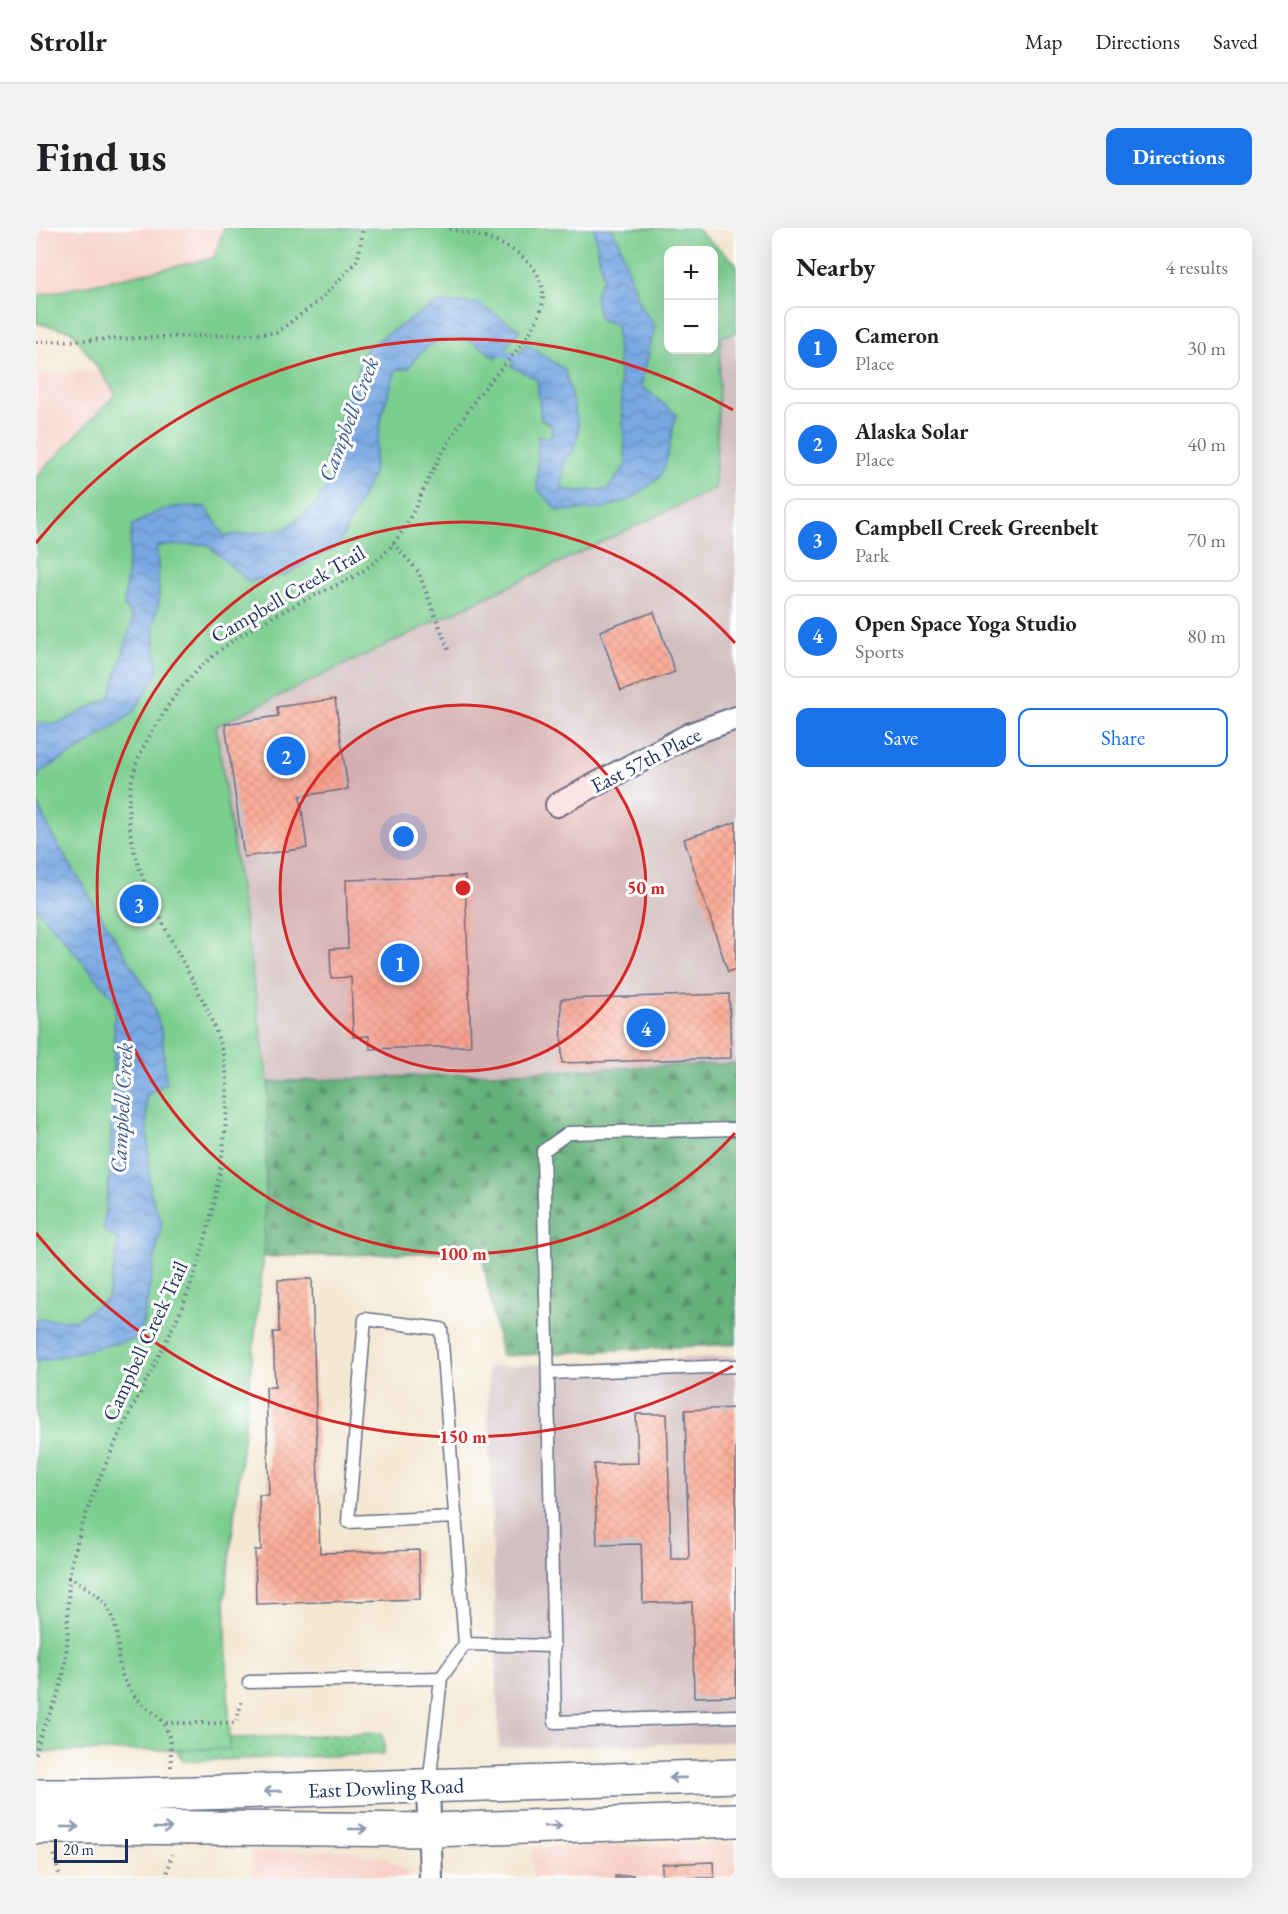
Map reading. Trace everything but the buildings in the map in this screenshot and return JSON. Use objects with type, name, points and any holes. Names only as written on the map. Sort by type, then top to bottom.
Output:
[{"type":"main road","name":"East Dowling Road","points":[[36,1796],[428,1787],[736,1776]]},
{"type":"main road","name":"East Dowling Road","points":[[45,1840],[105,1827],[430,1830],[736,1820]]},
{"type":"street","name":"East 57th Place","points":[[557,806],[691,734],[736,718]]},
{"type":"street","points":[[428,1787],[431,1878]]},
{"type":"lane","points":[[736,1129],[568,1133],[543,1151],[555,1722],[736,1716]]},
{"type":"lane","points":[[428,1787],[441,1678],[465,1644],[456,1517],[441,1329],[365,1319],[348,1522],[456,1517]]},
{"type":"lane","points":[[548,1373],[736,1366]]},
{"type":"lane","points":[[465,1644],[554,1646]]},
{"type":"lane","points":[[249,1682],[441,1678]]},
{"type":"path","points":[[36,342],[276,333],[320,300],[358,260],[363,228]]},
{"type":"path","name":"Campbell Creek Trail","points":[[36,1754],[38,1738],[60,1688],[64,1663],[69,1577],[76,1538],[109,1453],[180,1311],[197,1269],[208,1232],[225,1114],[227,1080],[219,1041],[207,1009],[143,878],[132,847],[127,815],[132,775],[145,744],[170,703],[197,668],[215,651],[379,559],[393,543],[416,505],[455,430],[486,385],[531,330],[542,311],[543,291],[536,270],[515,250],[486,238],[447,228]]},
{"type":"path","points":[[393,543],[418,571],[449,651]]},
{"type":"path","points":[[69,1577],[95,1591],[109,1607],[117,1631],[118,1658],[126,1682],[166,1723],[172,1748],[171,1767]]},
{"type":"path","points":[[166,1723],[236,1723],[242,1702],[242,1681],[249,1682]]},
{"type":"path","points":[[45,1840],[60,1878]]},
{"type":"path","points":[[166,1878],[173,1850]]},
{"type":"shaded area","points":[[36,228],[224,228],[214,257],[36,296]]},
{"type":"shaded area","points":[[736,333],[736,1063],[268,1082],[216,726],[715,488],[721,337]]},
{"type":"shaded area","points":[[101,372],[116,394],[36,477],[36,374]]},
{"type":"shaded area","points":[[736,1356],[736,1742],[499,1748],[487,1367]]},
{"type":"shaded area","points":[[736,1843],[736,1878],[533,1878],[532,1848]]},
{"type":"shaded area","points":[[346,1851],[386,1858],[408,1872],[408,1878],[251,1878],[251,1852]]},
{"type":"green space","points":[[224,228],[695,228],[716,246],[664,246],[664,354],[718,354],[718,248],[736,263],[736,333],[721,337],[715,488],[216,726],[268,1082],[263,1264],[225,1598],[230,1749],[36,1752],[36,477],[116,394],[72,331],[36,323],[36,296],[214,258]]},
{"type":"green space","points":[[736,1063],[736,1344],[501,1356],[482,1255],[426,1253],[258,1257],[268,1082]]},
{"type":"green space","points":[[381,1733],[385,1746],[383,1754],[183,1761],[176,1749],[182,1740]]},
{"type":"water","points":[[594,228],[611,228],[619,241],[640,305],[655,326],[641,386],[676,414],[665,466],[659,478],[631,499],[603,509],[559,511],[537,489],[538,436],[551,438],[552,426],[541,419],[537,379],[511,366],[526,344],[565,370],[579,428],[573,452],[565,459],[562,489],[579,491],[608,489],[626,465],[616,324],[599,319],[595,294],[603,278]]},
{"type":"water","points":[[436,303],[477,303],[520,330],[496,358],[472,341],[463,338],[446,339],[425,349],[409,368],[396,370],[382,414],[372,476],[339,545],[285,575],[249,582],[206,544],[157,546],[159,600],[154,625],[158,672],[133,713],[84,747],[40,772],[36,783],[36,723],[58,724],[110,697],[133,619],[124,606],[132,526],[159,511],[194,506],[206,507],[224,536],[285,529],[316,504],[334,475],[325,460],[367,347]]},
{"type":"water","points":[[36,800],[52,835],[150,995],[162,1033],[166,1083],[146,1096],[150,1192],[162,1222],[140,1338],[36,1362],[36,1319],[75,1320],[108,1297],[119,1241],[103,1230],[110,1172],[115,1000],[36,907]]},
{"type":"waterway","name":"Campbell Creek","points":[[493,345],[524,364]]},
{"type":"place","name":"Alaska Solar","points":[[286,756]]},
{"type":"place","name":"Campbell Creek Greenbelt","points":[[139,904]]},
{"type":"place","name":"Cameron","points":[[400,963]]},
{"type":"place","name":"Open Space Yoga Studio","points":[[646,1028]]}]
